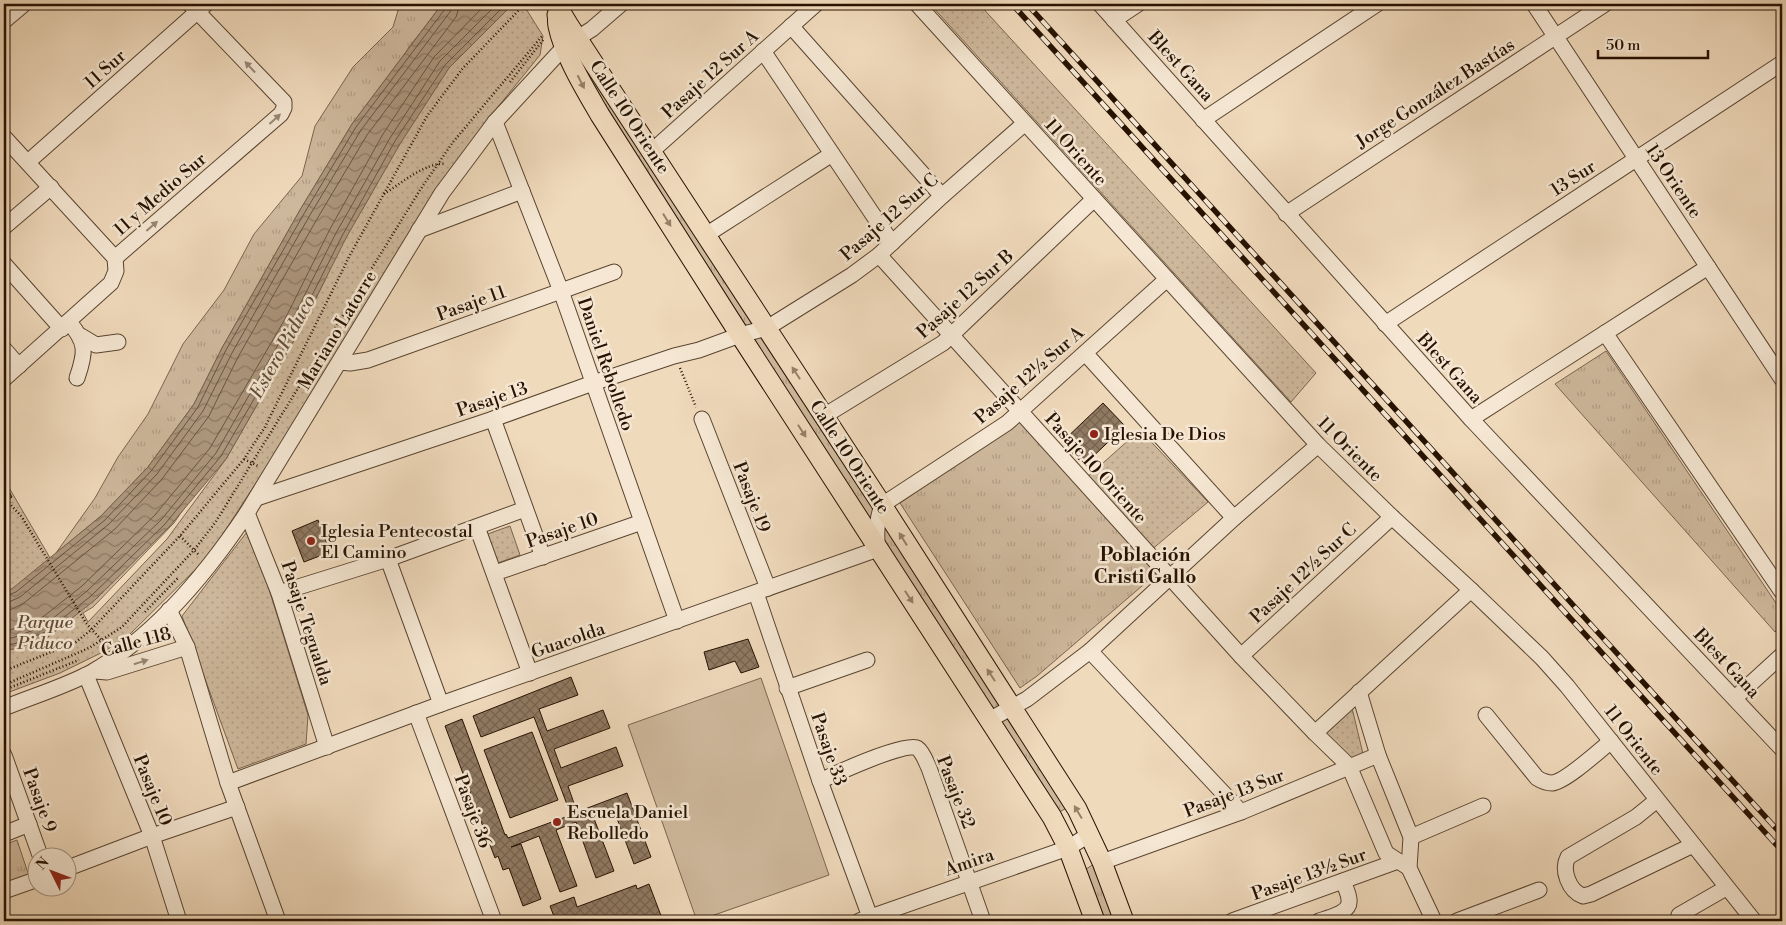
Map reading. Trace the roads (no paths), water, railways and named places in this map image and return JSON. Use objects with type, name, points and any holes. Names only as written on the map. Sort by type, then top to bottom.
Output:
[{"type":"main road","name":"Calle 10 Oriente","points":[[556,9],[558,25],[652,151],[1077,809],[1102,862],[1124,921]]},
{"type":"main road","name":"Calle 10 Oriente","points":[[571,42],[580,80],[600,115],[1052,817],[1068,848],[1095,921]]},
{"type":"street","points":[[4,21],[24,4]]},
{"type":"street","name":"Mariano Latorre","points":[[90,673],[112,651],[143,636],[211,564],[257,498],[442,192],[495,122],[571,42],[592,29],[621,4]]},
{"type":"street","name":"Pasaje 12 Sur A","points":[[652,151],[816,4]]},
{"type":"street","name":"11 Oriente","points":[[917,4],[1318,445],[1392,518],[1471,590],[1548,665],[1567,686],[1754,921]]},
{"type":"street","name":"Blest Gana","points":[[1100,4],[1471,419],[1782,749]]},
{"type":"street","points":[[1114,20],[1138,4]]},
{"type":"street","points":[[1203,120],[1376,4]]},
{"type":"street","name":"13 Oriente","points":[[1534,4],[1782,379]]},
{"type":"street","name":"Jorge González Bastías","points":[[1286,214],[1605,4]]},
{"type":"street","name":"11 y Medio Sur","points":[[4,379],[111,283],[116,271],[115,258],[281,114],[284,102],[198,6]]},
{"type":"street","name":"11 Sur","points":[[28,162],[198,6]]},
{"type":"street","points":[[791,26],[942,196]]},
{"type":"street","points":[[763,51],[892,242]]},
{"type":"street","name":"13 Sur","points":[[1385,324],[1782,64]]},
{"type":"street","name":"Daniel Rebolledo","points":[[495,122],[561,291],[677,621]]},
{"type":"street","name":"Pasaje 12 Sur C","points":[[740,335],[767,328],[852,275],[879,255],[942,196],[1025,123]]},
{"type":"street","points":[[4,137],[115,258]]},
{"type":"street","points":[[706,234],[832,154]]},
{"type":"street","points":[[4,227],[51,187]]},
{"type":"street","points":[[419,230],[522,191]]},
{"type":"street","name":"Pasaje 12 Sur B","points":[[824,416],[934,350],[1094,199]]},
{"type":"street","name":"Pasaje 10 Oriente","points":[[879,255],[1169,578],[1241,656],[1349,766],[1386,853],[1404,864],[1434,921]]},
{"type":"street","points":[[4,264],[65,326],[96,344],[118,342]]},
{"type":"street","points":[[1471,419],[1708,267]]},
{"type":"street","name":"Pasaje 11","points":[[340,362],[350,363],[368,360],[614,272]]},
{"type":"street","name":"Pasaje 12½ Sur A","points":[[882,505],[995,432],[1021,412],[1166,278]]},
{"type":"street","points":[[1605,333],[1782,592]]},
{"type":"street","name":"Pasaje 13","points":[[257,498],[493,419],[593,383],[674,356],[699,350],[740,335]]},
{"type":"street","points":[[77,378],[83,354],[81,336]]},
{"type":"street","points":[[4,349],[19,366]]},
{"type":"street","points":[[1085,353],[1234,518]]},
{"type":"street","points":[[493,419],[543,557]]},
{"type":"street","name":"Pasaje 19","points":[[702,419],[762,591]]},
{"type":"street","points":[[989,720],[1027,699],[1090,651],[1234,518],[1318,445]]},
{"type":"street","points":[[878,548],[876,523],[882,505]]},
{"type":"street","points":[[279,593],[388,559],[525,509]]},
{"type":"street","name":"Pasaje Tegualda","points":[[247,513],[279,593],[327,747]]},
{"type":"street","name":"Pasaje 12½ Sur C","points":[[1241,656],[1392,518]]},
{"type":"street","name":"Pasaje 10","points":[[495,573],[642,522]]},
{"type":"street","points":[[477,527],[530,673]]},
{"type":"street","name":"Guacolda","points":[[228,782],[878,548]]},
{"type":"street","points":[[388,559],[441,704]]},
{"type":"street","points":[[1315,733],[1471,590]]},
{"type":"street","name":"Pasaje 33","points":[[762,591],[788,688],[864,919]]},
{"type":"street","points":[[168,610],[187,647],[228,782],[278,921]]},
{"type":"street","name":"Calle 118","points":[[4,708],[90,673],[107,672],[187,647]]},
{"type":"street","points":[[1090,651],[1241,812]]},
{"type":"street","points":[[1735,698],[1782,655]]},
{"type":"street","points":[[788,688],[867,660]]},
{"type":"street","name":"Pasaje 10","points":[[90,673],[152,836],[179,921]]},
{"type":"street","name":"Pasaje 10 Oriente","points":[[1359,692],[1378,755],[1410,837],[1404,864]]},
{"type":"street","name":"Pasaje 36","points":[[416,714],[494,921]]},
{"type":"street","points":[[1486,715],[1537,778],[1544,782],[1551,783],[1563,779],[1611,742]]},
{"type":"street","name":"Pasaje 32","points":[[820,781],[886,753],[910,746],[916,747],[929,768],[983,921]]},
{"type":"street","name":"Pasaje 9","points":[[4,755],[38,848]]},
{"type":"street","name":"Pasaje 13 Sur","points":[[1102,862],[1241,812],[1378,755]]},
{"type":"street","points":[[1657,800],[1636,817],[1568,857],[1565,873],[1576,892],[1583,896],[1591,894],[1692,845]]},
{"type":"street","points":[[1410,837],[1483,806]]},
{"type":"street","points":[[78,864],[237,807]]},
{"type":"street","points":[[4,834],[29,824]]},
{"type":"street","name":"Amira","points":[[864,919],[1068,848],[1090,834]]},
{"type":"street","name":"Pasaje 13½ Sur","points":[[1238,920],[1342,881],[1404,864]]},
{"type":"street","points":[[1319,921],[1344,912],[1349,906],[1350,901],[1342,881]]},
{"type":"street","points":[[4,891],[28,883]]},
{"type":"street","points":[[1679,915],[1726,888]]},
{"type":"street","points":[[1457,921],[1539,890]]},
{"type":"water","name":"Estero Piduco","points":[[442,4],[513,4],[449,68],[400,144],[346,238],[301,328],[226,459],[169,527],[95,600],[48,637],[4,651],[4,593],[13,588],[101,516],[148,467],[194,404],[222,348],[300,210],[352,124]]},
{"type":"railway","points":[[1012,4],[1782,851]]},
{"type":"railway","points":[[1027,4],[1782,835]]},
{"type":"place","name":"Iglesia De Dios","points":[[1094,434]]},
{"type":"place","name":"Iglesia Pentecostal El Camino","points":[[311,541]]},
{"type":"place","name":"Escuela Daniel Rebolledo","points":[[557,822]]},
{"type":"district","name":"Población Cristi Gallo","points":[[1145,565]]},
{"type":"park label","name":"Parque Piduco","points":[[45,632]]}]
